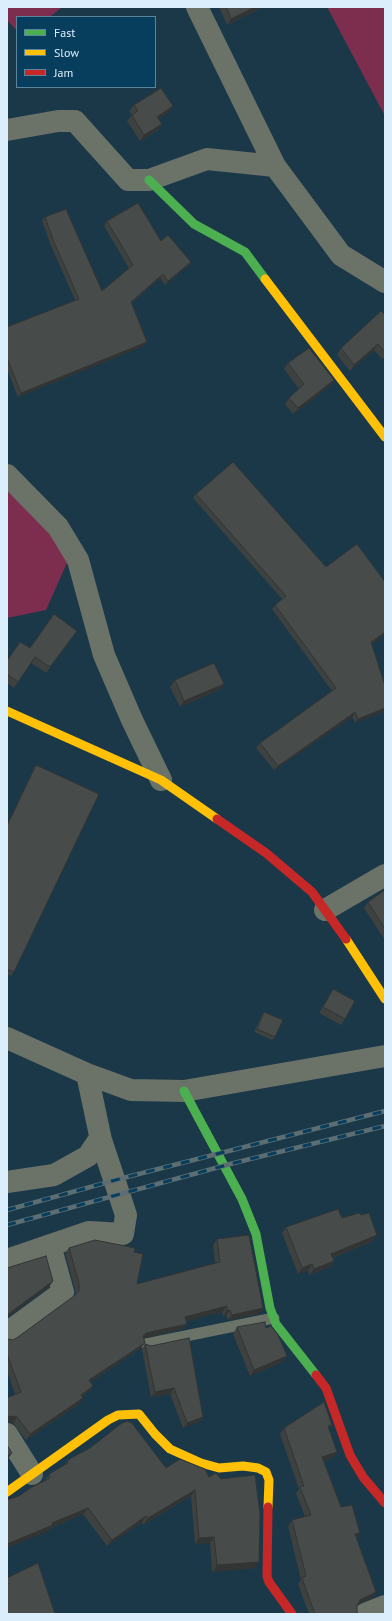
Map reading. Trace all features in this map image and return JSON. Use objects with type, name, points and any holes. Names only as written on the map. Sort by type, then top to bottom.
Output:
[{"type":"street","points":[[197,7],[275,166],[341,255],[385,282]]},
{"type":"street","points":[[7,130],[58,121],[75,121],[128,180],[149,180],[207,159],[275,166]]},
{"type":"street","points":[[149,180],[194,224],[245,252],[385,438]]},
{"type":"street","points":[[7,475],[58,527],[78,560],[104,655],[161,780]]},
{"type":"street","points":[[7,711],[161,780],[266,853],[312,892],[385,999]]},
{"type":"street","points":[[325,910],[385,875]]},
{"type":"street","points":[[7,1038],[87,1074],[131,1090],[184,1091],[385,1056]]},
{"type":"street","points":[[7,1260],[89,1232],[124,1234],[126,1215],[100,1138],[87,1074]]},
{"type":"street","points":[[184,1091],[206,1128],[242,1199],[256,1234],[270,1308],[276,1324],[326,1388],[350,1455],[363,1477],[385,1503]]},
{"type":"street","points":[[7,1182],[54,1175],[88,1156],[100,1138]]},
{"type":"street","points":[[7,1333],[63,1292],[50,1245]]},
{"type":"street","points":[[7,1492],[118,1415],[140,1414],[155,1434],[170,1449],[201,1463],[220,1468],[243,1466],[258,1468],[266,1472],[269,1480],[267,1576],[269,1582],[292,1614]]},
{"type":"street","points":[[7,1434],[32,1474]]},
{"type":"street","points":[[365,1614],[385,1606]]},
{"type":"lane","points":[[146,1344],[274,1318]]},
{"type":"shaded area","points":[[7,7],[62,7],[51,16],[16,16],[16,30],[7,20]]},
{"type":"shaded area","points":[[327,7],[385,7],[385,116]]},
{"type":"shaded area","points":[[7,475],[53,522],[67,563],[46,610],[7,618]]},
{"type":"building","points":[[226,7],[255,7],[231,19]]},
{"type":"building","points":[[161,88],[173,106],[157,117],[162,124],[144,135],[132,115],[138,111],[134,105]]},
{"type":"building","points":[[138,203],[161,241],[168,235],[191,262],[168,281],[163,274],[131,302],[147,342],[21,393],[7,358],[7,327],[79,299],[54,242],[45,217],[66,209],[102,291],[133,265],[107,221]]},
{"type":"building","points":[[381,311],[385,315],[385,352],[378,344],[354,365],[341,348]]},
{"type":"building","points":[[309,348],[334,380],[298,408],[289,398],[304,384],[288,363]]},
{"type":"building","points":[[233,462],[326,567],[357,544],[385,582],[385,632],[371,642],[385,686],[385,708],[358,719],[355,712],[278,766],[260,743],[336,688],[275,605],[286,596],[196,494]]},
{"type":"building","points":[[54,614],[77,631],[50,667],[35,657],[18,682],[7,674],[7,661],[20,642],[30,648]]},
{"type":"building","points":[[214,663],[224,684],[184,701],[175,680]]},
{"type":"building","points":[[36,765],[99,794],[14,972],[7,969],[7,826]]},
{"type":"building","points":[[385,890],[385,929],[368,902]]},
{"type":"building","points":[[333,989],[355,1001],[345,1019],[323,1007]]},
{"type":"building","points":[[264,1012],[283,1020],[275,1037],[257,1029]]},
{"type":"building","points":[[338,1209],[342,1218],[359,1213],[361,1215],[369,1213],[377,1235],[331,1254],[334,1261],[314,1269],[312,1264],[302,1268],[286,1227]]},
{"type":"building","points":[[249,1235],[263,1308],[232,1315],[230,1310],[227,1310],[227,1306],[185,1317],[187,1324],[146,1333],[143,1336],[145,1343],[89,1380],[93,1386],[81,1395],[83,1398],[30,1434],[17,1417],[7,1417],[7,1398],[21,1392],[7,1354],[7,1339],[13,1340],[18,1337],[79,1291],[79,1283],[69,1248],[95,1240],[135,1248],[134,1252],[143,1254],[137,1284],[220,1262],[217,1239]]},
{"type":"building","points":[[46,1256],[53,1281],[7,1315],[7,1268]]},
{"type":"building","points":[[265,1322],[266,1328],[271,1326],[278,1335],[287,1356],[254,1370],[237,1327]]},
{"type":"building","points":[[189,1338],[203,1417],[187,1423],[174,1388],[155,1392],[145,1344],[151,1346]]},
{"type":"building","points":[[324,1402],[332,1425],[328,1426],[337,1452],[322,1457],[341,1507],[352,1505],[360,1533],[355,1534],[376,1592],[360,1600],[357,1606],[357,1612],[359,1614],[315,1614],[302,1578],[306,1576],[292,1520],[311,1515],[300,1487],[304,1486],[284,1428]]},
{"type":"building","points":[[128,1421],[130,1423],[131,1422],[166,1468],[180,1459],[205,1469],[209,1477],[216,1473],[221,1479],[255,1475],[260,1514],[259,1562],[217,1565],[214,1537],[199,1538],[195,1490],[148,1518],[146,1516],[112,1540],[88,1508],[52,1523],[53,1525],[7,1544],[7,1500],[19,1496],[32,1487],[50,1478],[49,1474],[68,1463],[67,1461],[73,1457],[90,1448],[122,1423]]},
{"type":"building","points":[[7,1445],[12,1453],[7,1456]]},
{"type":"building","points":[[38,1563],[55,1614],[7,1614],[7,1578]]},
{"type":"railway","points":[[7,1210],[123,1178],[385,1111]]},
{"type":"railway","points":[[7,1225],[234,1163],[385,1126]]},
{"type":"traffic: fast","points":[[149,180],[194,224],[245,252],[265,279]]},
{"type":"traffic: fast","points":[[184,1091],[242,1199],[256,1234],[270,1308],[276,1324],[316,1375]]},
{"type":"traffic: slow","points":[[265,279],[385,437]]},
{"type":"traffic: slow","points":[[7,711],[161,780],[217,819]]},
{"type":"traffic: slow","points":[[346,939],[385,999]]},
{"type":"traffic: slow","points":[[7,1492],[108,1420],[118,1415],[139,1414],[155,1434],[170,1449],[201,1463],[219,1468],[243,1466],[258,1468],[266,1472],[269,1480],[268,1507]]},
{"type":"traffic: jam","points":[[217,819],[266,853],[312,892],[346,939]]},
{"type":"traffic: jam","points":[[316,1375],[326,1388],[350,1455],[363,1477],[385,1503]]},
{"type":"traffic: jam","points":[[268,1507],[267,1576],[269,1582],[292,1614]]}]
